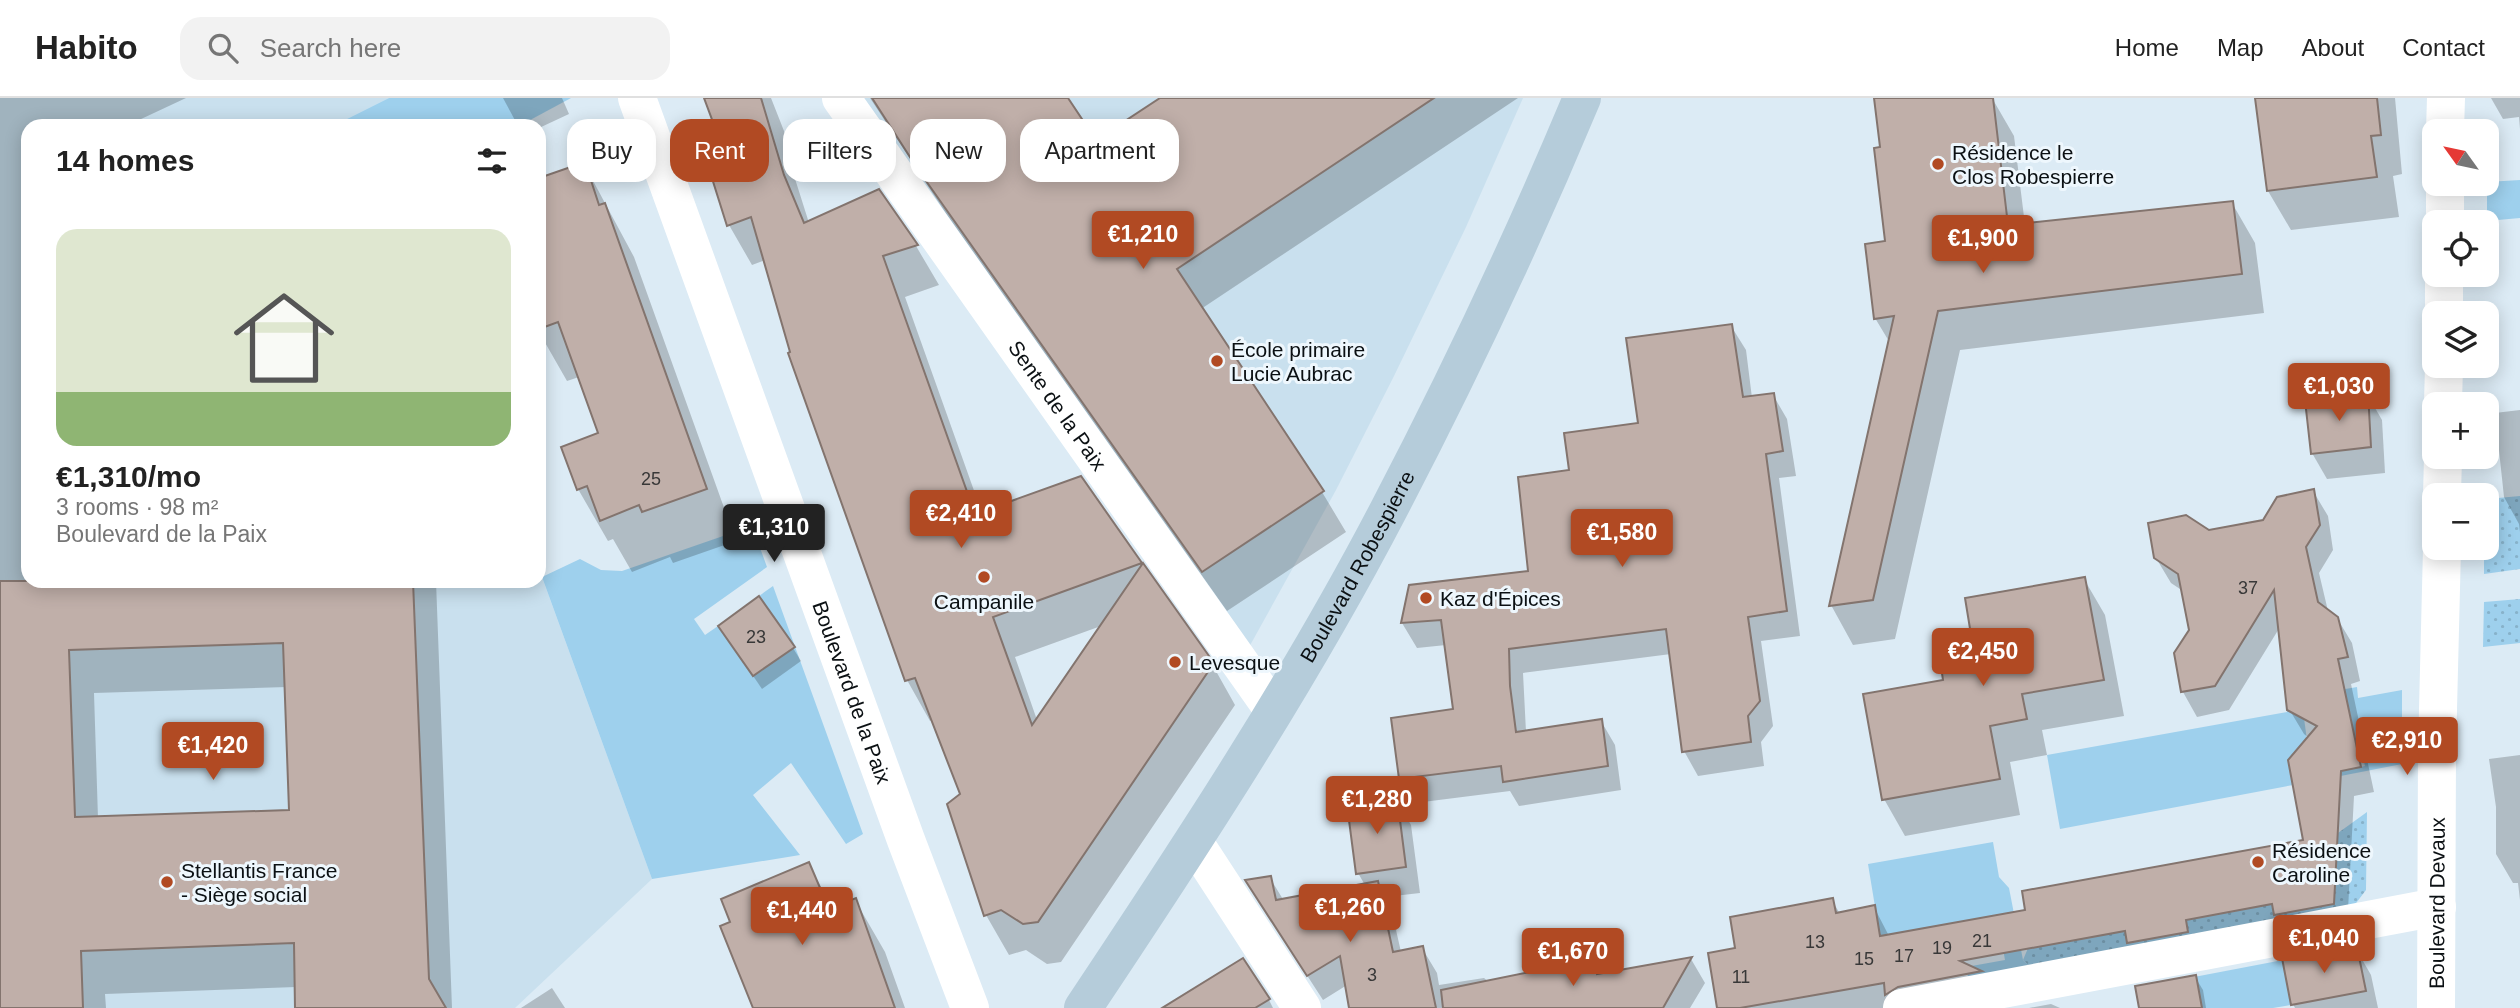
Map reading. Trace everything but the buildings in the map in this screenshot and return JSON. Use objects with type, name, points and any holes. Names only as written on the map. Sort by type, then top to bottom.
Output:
[{"type":"main road","name":"Boulevard Robespierre","points":[[1083,1008],[1194,842],[1274,711],[1389,510],[1501,281],[1582,98]]},
{"type":"street","name":"Boulevard de la Paix","points":[[636,98],[906,840],[970,1008]]},
{"type":"street","name":"Sente de la Paix","points":[[841,98],[1274,711]]},
{"type":"street","points":[[2445,119],[2446,98]]},
{"type":"street","name":"Boulevard Devaux","points":[[2437,1008],[2437,750],[2442,560]]},
{"type":"street","points":[[1194,842],[1302,1008]]},
{"type":"street","points":[[1902,1008],[2437,907]]},
{"type":"shaded area","points":[[0,98],[389,98],[347,119],[21,119],[21,588],[546,588],[652,879],[515,1008],[0,1008]]},
{"type":"shaded area","points":[[389,98],[571,98],[532,119],[347,119]]},
{"type":"shaded area","name":"École primaire Lucie Aubrac","points":[[852,98],[1523,98],[1466,227],[1394,376],[1336,490],[1248,649],[912,182],[1006,182],[1006,119],[910,119],[910,179],[896,159],[896,119],[867,119]]},
{"type":"shaded area","points":[[2520,180],[2520,218],[2499,220],[2499,210],[2487,210],[2487,196],[2499,196],[2499,181]]},
{"type":"shaded area","points":[[2520,496],[2520,569],[2484,574],[2484,560],[2499,560],[2499,498]]},
{"type":"shaded area","points":[[752,526],[767,567],[694,619],[705,635],[718,626],[753,676],[795,647],[759,596],[773,586],[863,834],[846,844],[791,763],[753,795],[800,855],[652,879],[546,588],[546,575],[580,559],[601,570],[622,571]]},
{"type":"shaded area","points":[[2520,599],[2520,643],[2483,647],[2484,602]]},
{"type":"shaded area","points":[[2357,687],[2358,698],[2402,690],[2402,764],[2315,781],[2313,777],[2365,766],[2360,742],[2356,742],[2350,712],[2334,691]]},
{"type":"shaded area","points":[[2287,710],[2304,718],[2308,748],[2296,750],[2288,760],[2293,785],[2060,829],[2047,755]]},
{"type":"shaded area","points":[[2367,812],[2366,890],[2344,919],[2039,975],[2023,960],[2031,941],[2033,948],[2334,892],[2338,833]]},
{"type":"shaded area","points":[[1993,842],[1999,877],[2009,888],[2023,960],[2039,975],[1970,987],[1966,967],[2005,960],[1997,916],[1880,937],[1868,864]]},
{"type":"shaded area","points":[[2283,960],[2291,1005],[2273,1008],[2202,1008],[2194,977]]},
{"type":"place","name":"Résidence le Clos Robespierre","points":[[1938,164]]},
{"type":"place","name":"École primaire Lucie Aubrac","points":[[1217,361]]},
{"type":"place","name":"Campanile","points":[[984,577]]},
{"type":"place","name":"Kaz d'Épices","points":[[1426,598]]},
{"type":"place","name":"Levesque","points":[[1175,662]]},
{"type":"place","name":"Résidence Caroline","points":[[2258,862]]},
{"type":"place","name":"Stellantis France - Siège social","points":[[167,882]]}]
